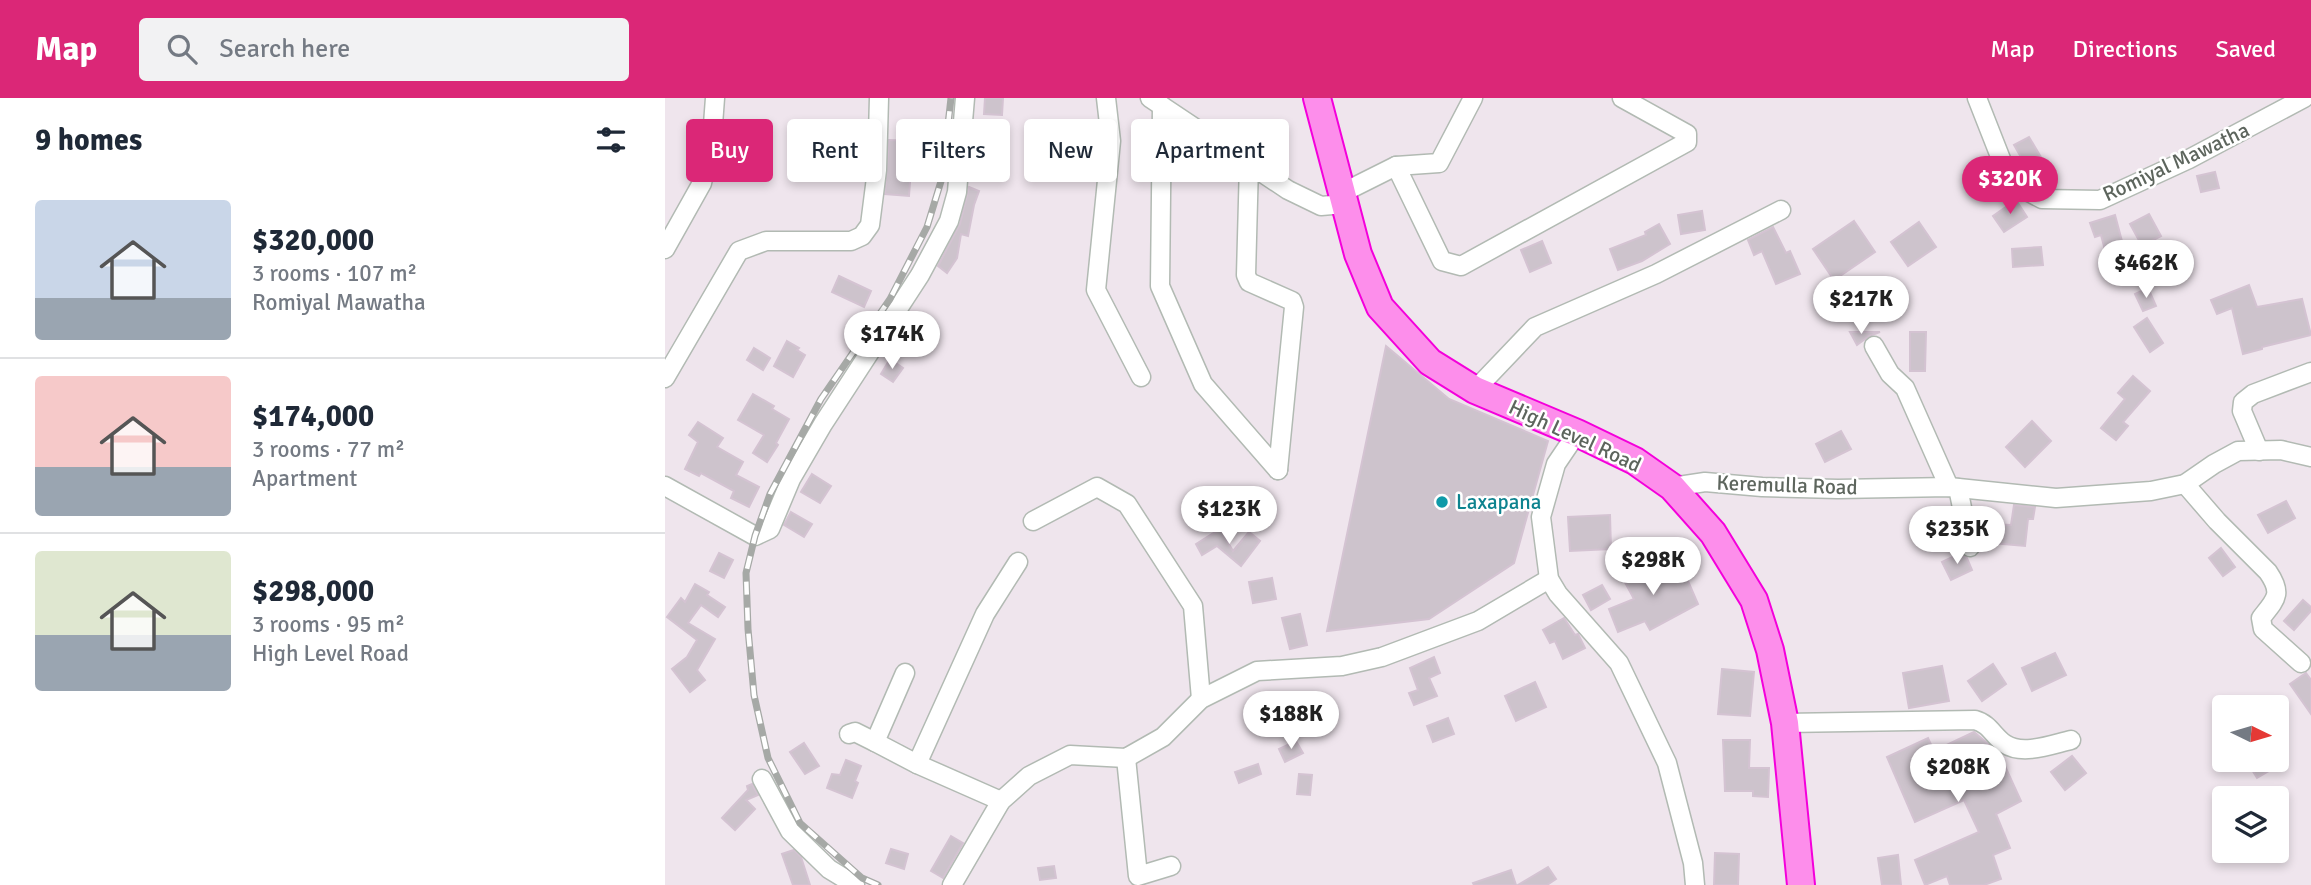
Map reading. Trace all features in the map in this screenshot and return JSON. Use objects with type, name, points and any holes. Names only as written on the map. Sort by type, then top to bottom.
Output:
[{"type":"highway","name":"High Level Road","points":[[1317,98],[1358,254],[1380,307],[1430,362],[1475,390],[1635,461],[1672,487],[1713,533],[1754,600],[1770,650],[1785,723],[1801,885]]},
{"type":"street","points":[[665,249],[702,183],[712,138],[715,98]]},
{"type":"street","points":[[665,378],[739,251],[766,241],[851,241],[862,236],[870,225],[877,170],[879,98]]},
{"type":"street","points":[[665,486],[755,536],[770,529],[791,479],[920,275],[949,221],[957,192],[965,98]]},
{"type":"street","points":[[1107,98],[1111,141],[1096,289],[1141,377]]},
{"type":"street","points":[[1276,182],[1321,206],[1343,198],[1396,166],[1439,163],[1473,98]]},
{"type":"street","points":[[1396,166],[1442,261],[1461,266],[1687,142],[1687,134],[1622,98]]},
{"type":"street","name":"Romiyal Mawatha","points":[[1977,98],[2010,182],[2042,199],[2100,200],[2201,153],[2304,98]]},
{"type":"street","points":[[1156,102],[1182,119]]},
{"type":"street","points":[[1158,182],[1160,286],[1203,384],[1278,470],[1294,307],[1292,301],[1249,282],[1246,275],[1249,182]]},
{"type":"street","points":[[1475,390],[1535,327],[1656,274],[1781,210]]},
{"type":"street","points":[[1874,346],[1890,374],[1905,388],[1954,487],[1970,547]]},
{"type":"street","points":[[2259,451],[2242,411],[2243,402],[2253,394],[2311,372]]},
{"type":"street","points":[[1577,433],[1556,464],[1541,517],[1549,579],[1557,594],[1619,663],[1667,762],[1693,863],[1695,885]]},
{"type":"street","name":"Keremulla Road","points":[[1672,487],[1705,482],[1838,489],[1954,487],[2056,498],[2151,491],[2185,484],[2238,451],[2281,450],[2311,457]]},
{"type":"street","points":[[2185,484],[2274,581],[2278,593],[2273,605],[2261,618],[2263,629],[2301,663]]},
{"type":"street","points":[[1033,522],[1097,487],[1127,504],[1193,606],[1201,699]]},
{"type":"street","points":[[917,764],[985,614],[1018,562]]},
{"type":"street","points":[[952,885],[1001,801],[1029,776],[1070,755],[1126,758],[1163,737],[1201,699],[1257,671],[1342,666],[1382,657],[1478,621],[1549,579]]},
{"type":"street","points":[[875,742],[905,673]]},
{"type":"street","points":[[1785,723],[1975,720],[1987,724],[2005,744],[2014,748],[2037,748],[2071,740]]},
{"type":"street","points":[[849,734],[855,732],[917,764],[1001,801]]},
{"type":"street","points":[[1126,758],[1138,876],[1171,866]]},
{"type":"street","points":[[762,779],[790,831],[829,869],[855,885]]},
{"type":"building","points":[[985,98],[1003,98],[1002,115],[984,114]]},
{"type":"building","points":[[2029,137],[2045,164],[2030,173],[2014,145]]},
{"type":"building","points":[[889,140],[896,140],[896,182],[910,182],[909,196],[885,194]]},
{"type":"building","points":[[2215,172],[2219,188],[2201,192],[2197,176]]},
{"type":"building","points":[[969,187],[979,191],[968,236],[961,234],[957,258],[947,273],[938,266],[960,224]]},
{"type":"building","points":[[2016,200],[2027,217],[2004,232],[1993,216]]},
{"type":"building","points":[[1702,211],[1705,230],[1681,234],[1678,215]]},
{"type":"building","points":[[2149,214],[2161,236],[2142,246],[2130,224]]},
{"type":"building","points":[[2115,215],[2131,275],[2113,280],[2101,235],[2095,237],[2090,223]]},
{"type":"building","points":[[1854,221],[1875,252],[1834,280],[1813,249]]},
{"type":"building","points":[[1919,222],[1936,247],[1908,266],[1891,242]]},
{"type":"building","points":[[1659,224],[1670,244],[1642,261],[1618,270],[1610,249],[1646,235],[1645,232]]},
{"type":"building","points":[[1773,227],[1786,253],[1790,251],[1800,274],[1776,284],[1762,251],[1754,255],[1748,240]]},
{"type":"building","points":[[1542,241],[1551,263],[1530,272],[1521,250]]},
{"type":"building","points":[[2041,247],[2043,265],[2013,267],[2012,249]]},
{"type":"building","points":[[839,276],[871,291],[864,307],[832,292]]},
{"type":"building","points":[[2249,285],[2257,307],[2302,299],[2311,335],[2243,354],[2232,308],[2217,314],[2211,300]]},
{"type":"building","points":[[1898,288],[1904,312],[1882,318],[1876,294]]},
{"type":"building","points":[[2148,288],[2156,306],[2143,311],[2135,294]]},
{"type":"building","points":[[2147,318],[2163,343],[2150,352],[2134,327]]},
{"type":"building","points":[[913,321],[925,330],[913,347],[901,338]]},
{"type":"building","points":[[1850,332],[1880,332],[1857,345]]},
{"type":"building","points":[[1910,332],[1926,332],[1925,371],[1910,371]]},
{"type":"building","points":[[787,341],[805,355],[793,377],[774,366]]},
{"type":"building","name":"Laxapana","points":[[1386,346],[1449,399],[1548,441],[1514,563],[1429,619],[1327,631]]},
{"type":"building","points":[[754,348],[770,358],[763,370],[747,360]]},
{"type":"building","points":[[890,359],[903,368],[893,382],[881,374]]},
{"type":"building","points":[[2133,376],[2150,391],[2123,422],[2128,426],[2116,440],[2101,428],[2125,399],[2118,393]]},
{"type":"building","points":[[753,394],[774,406],[772,409],[789,419],[767,462],[753,453],[764,435],[738,420]]},
{"type":"building","points":[[2032,421],[2051,441],[2025,467],[2006,447]]},
{"type":"building","points":[[698,422],[723,438],[717,447],[743,462],[736,475],[759,487],[749,507],[731,498],[734,491],[701,473],[699,476],[685,469],[698,442],[689,435]]},
{"type":"building","points":[[1841,431],[1851,449],[1825,462],[1816,444]]},
{"type":"building","points":[[812,474],[831,486],[820,503],[801,492]]},
{"type":"building","points":[[2286,501],[2295,518],[2268,533],[2258,515]]},
{"type":"building","points":[[2014,505],[2035,507],[2033,519],[2028,519],[2025,546],[1992,543],[1994,524],[2011,525]]},
{"type":"building","points":[[791,512],[812,524],[804,537],[784,525]]},
{"type":"building","points":[[1610,515],[1611,549],[1570,551],[1568,517]]},
{"type":"building","points":[[1220,529],[1233,551],[1249,532],[1260,541],[1241,566],[1217,546],[1202,555],[1196,544]]},
{"type":"building","points":[[2221,548],[2235,567],[2223,576],[2209,558]]},
{"type":"building","points":[[719,553],[733,560],[724,578],[710,571]]},
{"type":"building","points":[[1961,553],[1967,558],[1972,570],[1951,580],[1942,562]]},
{"type":"building","points":[[1656,557],[1665,575],[1682,567],[1698,604],[1650,630],[1645,621],[1618,632],[1609,609],[1634,599],[1621,575]]},
{"type":"building","points":[[1272,578],[1276,599],[1253,603],[1249,582]]},
{"type":"building","points":[[695,584],[709,592],[707,595],[725,607],[718,617],[701,605],[688,623],[715,639],[697,670],[705,680],[690,692],[672,669],[687,657],[697,640],[667,617],[681,598],[685,602]]},
{"type":"building","points":[[1602,585],[1610,599],[1591,610],[1583,595]]},
{"type":"building","points":[[2303,600],[2311,607],[2311,611],[2294,630],[2284,621]]},
{"type":"building","points":[[1300,614],[1307,645],[1290,649],[1282,618]]},
{"type":"building","points":[[1564,618],[1575,635],[1578,634],[1585,648],[1563,659],[1555,641],[1550,643],[1543,630]]},
{"type":"building","points":[[2055,653],[2066,675],[2032,691],[2022,668]]},
{"type":"building","points":[[1434,657],[1440,673],[1429,678],[1437,696],[1414,705],[1409,693],[1418,690],[1410,668]]},
{"type":"building","points":[[1993,664],[2006,684],[1982,701],[1968,681]]},
{"type":"building","points":[[1942,666],[1949,701],[1909,708],[1903,673]]},
{"type":"building","points":[[1722,669],[1754,672],[1750,716],[1718,714]]},
{"type":"building","points":[[2306,673],[2311,680],[2311,714],[2290,684]]},
{"type":"building","points":[[1535,682],[1546,707],[1516,721],[1505,696]]},
{"type":"building","points":[[1300,703],[1308,721],[1287,730],[1280,711]]},
{"type":"building","points":[[1448,718],[1454,734],[1433,742],[1427,726]]},
{"type":"building","points":[[1974,732],[1999,753],[2021,801],[1996,814],[2010,848],[1993,855],[2001,879],[1984,885],[1950,885],[1947,876],[1925,885],[1915,860],[1979,832],[1964,800],[1915,822],[1887,757],[1928,738],[1934,751]]},
{"type":"building","points":[[1723,740],[1750,740],[1749,768],[1769,768],[1768,797],[1753,796],[1753,791],[1725,791]]},
{"type":"building","points":[[1296,741],[1303,753],[1285,762],[1279,749]]},
{"type":"building","points":[[804,743],[819,766],[805,774],[790,752]]},
{"type":"building","points":[[2072,756],[2086,773],[2065,790],[2051,772]]},
{"type":"building","points":[[846,760],[861,766],[852,798],[827,788],[832,774],[840,775]]},
{"type":"building","points":[[1258,764],[1261,774],[1239,783],[1235,772]]},
{"type":"building","points":[[2253,772],[2267,772],[2257,778]]},
{"type":"building","points":[[1299,774],[1312,775],[1310,795],[1297,794]]},
{"type":"building","points":[[752,784],[758,795],[746,800],[755,809],[735,830],[722,818],[748,790],[747,786]]},
{"type":"building","points":[[951,836],[963,843],[943,878],[931,871]]},
{"type":"building","points":[[891,849],[908,854],[904,869],[886,863]]},
{"type":"building","points":[[794,850],[801,857],[810,885],[793,885],[782,854]]},
{"type":"building","points":[[1715,853],[1739,854],[1738,885],[1714,885]]},
{"type":"building","points":[[1898,855],[1901,885],[1882,885],[1878,858]]},
{"type":"building","points":[[1054,866],[1056,878],[1040,880],[1038,868]]},
{"type":"building","points":[[1548,867],[1556,879],[1547,885],[1518,885]]},
{"type":"building","points":[[1511,870],[1516,885],[1473,883]]},
{"type":"railway","points":[[878,885],[862,878],[800,823],[768,758],[754,695],[746,573],[755,536],[770,494],[821,399],[890,299],[927,227],[942,178],[951,98]]},
{"type":"place","name":"Laxapana","points":[[1442,502]]}]
